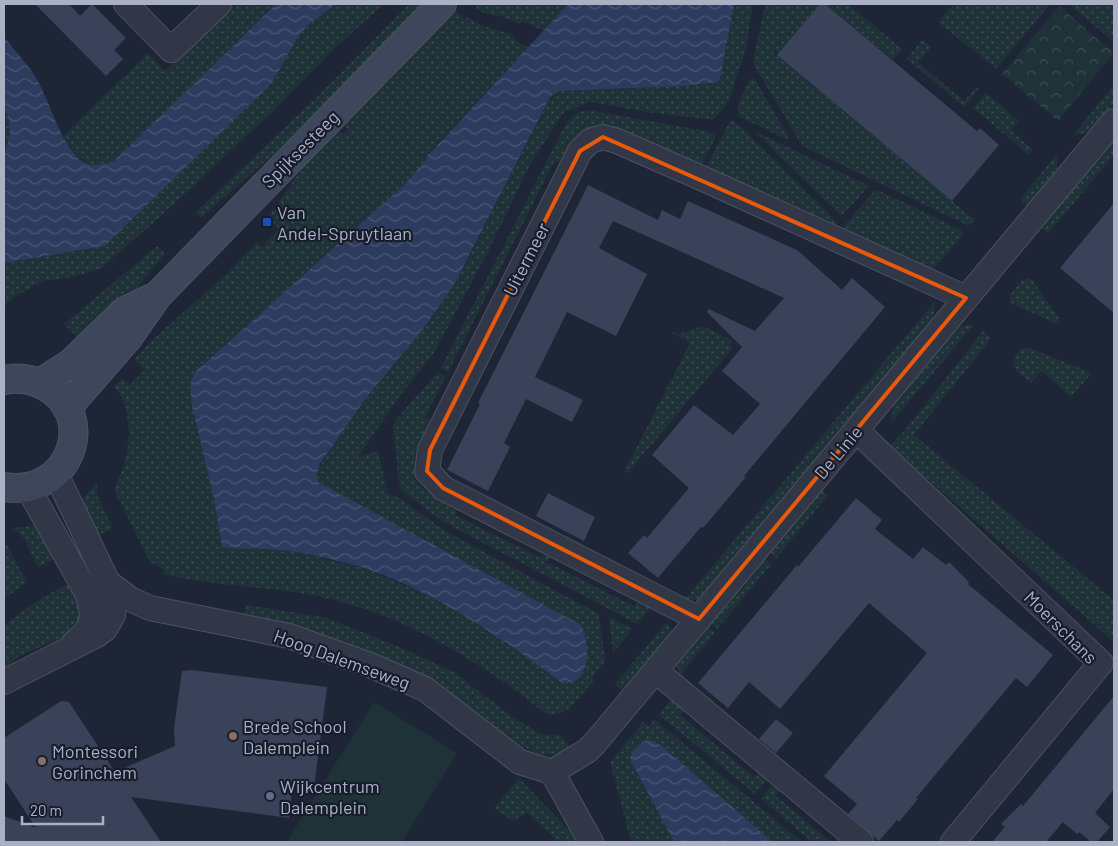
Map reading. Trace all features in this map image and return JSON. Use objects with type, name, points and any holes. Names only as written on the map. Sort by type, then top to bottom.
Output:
[{"type":"main road","name":"Spijksesteeg","points":[[67,408],[128,338],[158,295],[442,4]]},
{"type":"main road","name":"Spijksesteeg","points":[[40,383],[70,364],[125,311],[158,295]]},
{"type":"main road","points":[[4,380],[29,379],[50,389],[67,408],[73,431],[72,443],[64,465],[56,474],[38,485],[16,488]]},
{"type":"street","points":[[126,4],[171,50],[219,4]]},
{"type":"street","name":"De Linie","points":[[552,772],[587,751],[595,743],[1114,121]]},
{"type":"street","name":"Uitermeer","points":[[699,619],[443,488],[427,471],[430,450],[580,151],[590,141],[602,137],[617,141],[966,298]]},
{"type":"street","name":"Moerschans","points":[[856,430],[1101,663],[953,842]]},
{"type":"street","points":[[4,682],[105,629],[110,622],[114,608],[110,584],[56,474]]},
{"type":"street","points":[[16,488],[88,593],[93,608],[93,620],[84,634],[64,650]]},
{"type":"street","name":"Hoog Dalemseweg","points":[[110,584],[119,592],[150,608],[289,636],[370,665],[425,689],[520,762],[552,772]]},
{"type":"street","name":"Hoog Dalemseweg","points":[[88,593],[96,601],[114,608],[177,614]]},
{"type":"street","points":[[656,671],[861,842]]},
{"type":"street","points":[[552,772],[591,842]]},
{"type":"highlighted area","points":[[603,137],[966,298],[699,619],[443,488],[427,471],[430,450],[580,151]]},
{"type":"green space","points":[[232,4],[276,4],[114,161],[96,165],[89,164],[77,156],[63,136],[148,53],[165,71]]},
{"type":"green space","points":[[336,4],[384,4],[335,48],[269,115],[168,210],[100,269],[72,277],[43,281],[16,296],[4,306],[4,263],[105,246],[272,83],[297,38],[308,25]]},
{"type":"green space","points":[[409,4],[425,4],[293,139],[201,218],[195,213],[319,95]]},
{"type":"green space","points":[[474,4],[568,4],[543,31],[522,21],[520,24],[503,17],[484,13],[476,8],[477,6]]},
{"type":"green space","points":[[734,4],[753,4],[746,49],[728,103],[713,120],[647,112],[590,102],[563,113],[530,165],[489,250],[433,355],[400,396],[358,457],[378,451],[388,494],[396,496],[447,532],[599,614],[605,661],[592,678],[594,680],[573,705],[560,713],[545,713],[491,673],[433,638],[371,611],[339,601],[306,594],[181,578],[163,574],[165,570],[150,562],[115,492],[116,483],[122,470],[127,450],[128,427],[125,405],[114,387],[122,378],[130,385],[144,370],[134,360],[151,341],[228,273],[257,242],[262,247],[279,229],[268,218],[307,161],[338,129],[343,134],[348,129],[343,124],[454,9],[465,19],[467,17],[484,26],[515,36],[514,40],[528,47],[426,156],[428,158],[404,185],[195,372],[190,386],[192,406],[214,499],[222,547],[229,549],[270,549],[297,552],[366,569],[444,603],[479,623],[516,648],[584,672],[587,649],[318,482],[316,477],[320,466],[334,444],[368,396],[438,308],[468,259],[549,99],[559,91],[644,88],[720,79]]},
{"type":"green space","points":[[765,4],[820,4],[779,54],[775,50],[773,52],[975,220],[970,225],[801,144],[754,65],[754,56]]},
{"type":"green space","points":[[825,4],[848,4],[902,49],[893,60]]},
{"type":"green space","points":[[953,4],[1050,4],[996,69],[938,22]]},
{"type":"green space","points":[[1069,4],[1114,4],[1114,42]]},
{"type":"green space","points":[[1059,6],[1114,53],[1058,121],[1002,74]]},
{"type":"green space","points":[[922,40],[930,46],[930,49],[918,62],[964,101],[976,88],[980,88],[964,107],[907,59]]},
{"type":"green space","points":[[754,78],[788,135],[788,140],[738,116],[738,104],[750,79]]},
{"type":"green space","points":[[1114,85],[1114,103],[1092,130],[1081,134],[1074,134]]},
{"type":"green space","points":[[986,93],[1019,121],[1011,130],[1033,150],[1029,155],[973,108]]},
{"type":"green space","points":[[4,107],[10,130],[7,147],[4,152]]},
{"type":"green space","points":[[588,110],[707,131],[715,135],[715,139],[700,167],[606,126],[590,128],[578,137],[562,164],[555,160],[448,372],[441,368],[561,133],[572,117]]},
{"type":"green space","points":[[730,121],[735,122],[742,128],[836,221],[836,227],[705,169]]},
{"type":"green space","points":[[757,132],[868,187],[843,215],[840,215]]},
{"type":"green space","points":[[1114,138],[1114,155],[1048,234],[1040,227]]},
{"type":"green space","points":[[1056,155],[1056,170],[1053,177],[1028,207],[1020,199]]},
{"type":"green space","points":[[878,190],[961,230],[963,235],[933,270],[841,229],[874,191]]},
{"type":"green space","points":[[157,246],[165,254],[119,309],[82,342],[64,324]]},
{"type":"green space","points":[[1029,278],[1059,318],[1058,322],[1055,323],[1010,303],[1010,295],[1023,279]]},
{"type":"green space","points":[[934,302],[935,310],[931,322],[700,600],[685,599]]},
{"type":"green space","points":[[965,325],[974,325],[891,423],[894,401],[953,331]]},
{"type":"green space","points":[[703,326],[731,340],[732,349],[627,474],[624,472],[690,343],[672,333],[678,334]]},
{"type":"green space","points":[[983,331],[991,339],[914,435],[1114,600],[1114,642],[890,446],[906,429]]},
{"type":"green space","points":[[1030,348],[1091,374],[1071,397],[1042,371],[1031,383],[1017,371],[1013,364],[1016,355],[1021,349]]},
{"type":"green space","points":[[438,372],[446,376],[425,417],[432,421],[419,446],[414,464],[418,481],[424,489],[458,508],[455,515],[541,558],[545,551],[551,555],[547,562],[634,606],[638,599],[652,606],[637,624],[442,521],[401,490],[393,425]]},
{"type":"green space","points":[[97,483],[97,495],[113,528],[93,538],[76,506]]},
{"type":"green space","points":[[820,489],[828,495],[776,559],[768,550]]},
{"type":"green space","points":[[40,525],[58,557],[38,567],[25,540],[12,528]]},
{"type":"green space","points":[[4,543],[7,545],[27,582],[4,599]]},
{"type":"green space","points":[[764,557],[772,564],[717,629],[708,622]]},
{"type":"green space","points":[[71,582],[80,610],[80,617],[73,629],[67,636],[21,655],[4,668],[4,625],[43,597]]},
{"type":"green space","points":[[246,605],[324,617],[395,645],[454,672],[510,715],[540,734],[560,735],[570,746],[557,754],[539,755],[517,743],[422,673],[328,639],[243,618]]},
{"type":"green space","points":[[609,617],[633,629],[613,653]]},
{"type":"green space","points":[[666,623],[674,631],[624,693],[615,684]]},
{"type":"green space","points":[[706,626],[715,633],[679,676],[677,663]]},
{"type":"green space","points":[[672,698],[685,709],[680,715],[754,777],[760,771],[768,778],[755,794],[659,715]]},
{"type":"green space","points":[[374,702],[457,753],[402,842],[287,842]]},
{"type":"green space","points":[[654,719],[802,842],[773,842],[662,746],[630,759],[674,842],[631,842],[610,762],[643,722],[649,726]]},
{"type":"green space","points":[[519,778],[578,840],[558,842],[527,813],[513,821],[494,808]]},
{"type":"green space","points":[[773,783],[781,789],[776,796],[831,842],[812,842],[761,799]]},
{"type":"water","points":[[276,4],[336,4],[308,25],[297,38],[272,83],[105,246],[4,263],[4,152],[7,147],[10,130],[4,107],[4,37],[35,77],[71,150],[81,161],[100,165],[114,161]]},
{"type":"water","points":[[568,4],[734,4],[720,79],[717,82],[685,86],[559,91],[550,97],[455,283],[426,325],[366,398],[320,464],[316,477],[318,482],[581,625],[586,642],[586,663],[578,679],[571,683],[561,682],[468,618],[394,579],[367,569],[308,554],[278,550],[222,547],[214,499],[192,406],[190,386],[195,372],[404,185],[428,158],[426,156]]},
{"type":"water","points":[[646,740],[653,741],[662,746],[773,842],[674,842],[630,759],[633,750]]},
{"type":"building","points":[[35,4],[69,4],[80,16],[92,4],[126,38],[114,50],[123,59],[106,76]]},
{"type":"building","points":[[820,4],[825,4],[977,131],[980,128],[999,145],[952,201],[777,55]]},
{"type":"building","points":[[588,185],[658,220],[662,210],[680,219],[688,201],[797,250],[842,290],[852,278],[885,307],[744,476],[746,477],[658,578],[628,553],[644,535],[647,538],[689,488],[652,455],[694,405],[733,435],[760,404],[722,371],[742,347],[707,312],[709,309],[755,331],[784,298],[613,221],[599,248],[647,274],[616,336],[567,312],[535,377],[583,400],[572,422],[526,399],[504,443],[510,447],[488,491],[447,470],[480,404],[478,403]]},
{"type":"building","points":[[1114,203],[1114,313],[1060,268]]},
{"type":"building","points":[[548,493],[595,517],[584,541],[536,516]]},
{"type":"building","points":[[856,498],[882,520],[875,529],[913,559],[923,547],[946,565],[949,562],[969,582],[968,584],[1053,655],[1027,687],[1016,678],[916,798],[918,799],[899,822],[897,820],[879,841],[848,814],[857,804],[824,776],[927,653],[869,603],[780,709],[749,682],[728,708],[698,683]]},
{"type":"building","points":[[192,670],[327,687],[314,788],[292,789],[289,818],[131,797],[161,842],[4,842],[4,816],[36,828],[4,779],[4,738],[61,701],[69,702],[115,772],[175,746],[174,728],[182,671]]},
{"type":"building","points":[[1114,696],[1114,789],[1095,813],[1110,827],[1097,842],[1091,842],[1079,832],[1077,834],[1063,822],[1046,842],[992,842],[1005,827],[1001,824],[1021,804],[1023,806]]},
{"type":"building","points":[[776,719],[793,733],[776,753],[759,739]]},
{"type":"place","name":"Van Andel-Spruytlaan","points":[[267,222]]},
{"type":"place","name":"Brede School Dalemplein","points":[[233,736]]},
{"type":"place","name":"Montessori Gorinchem","points":[[42,761]]},
{"type":"place","name":"Wijkcentrum Dalemplein","points":[[270,796]]}]
